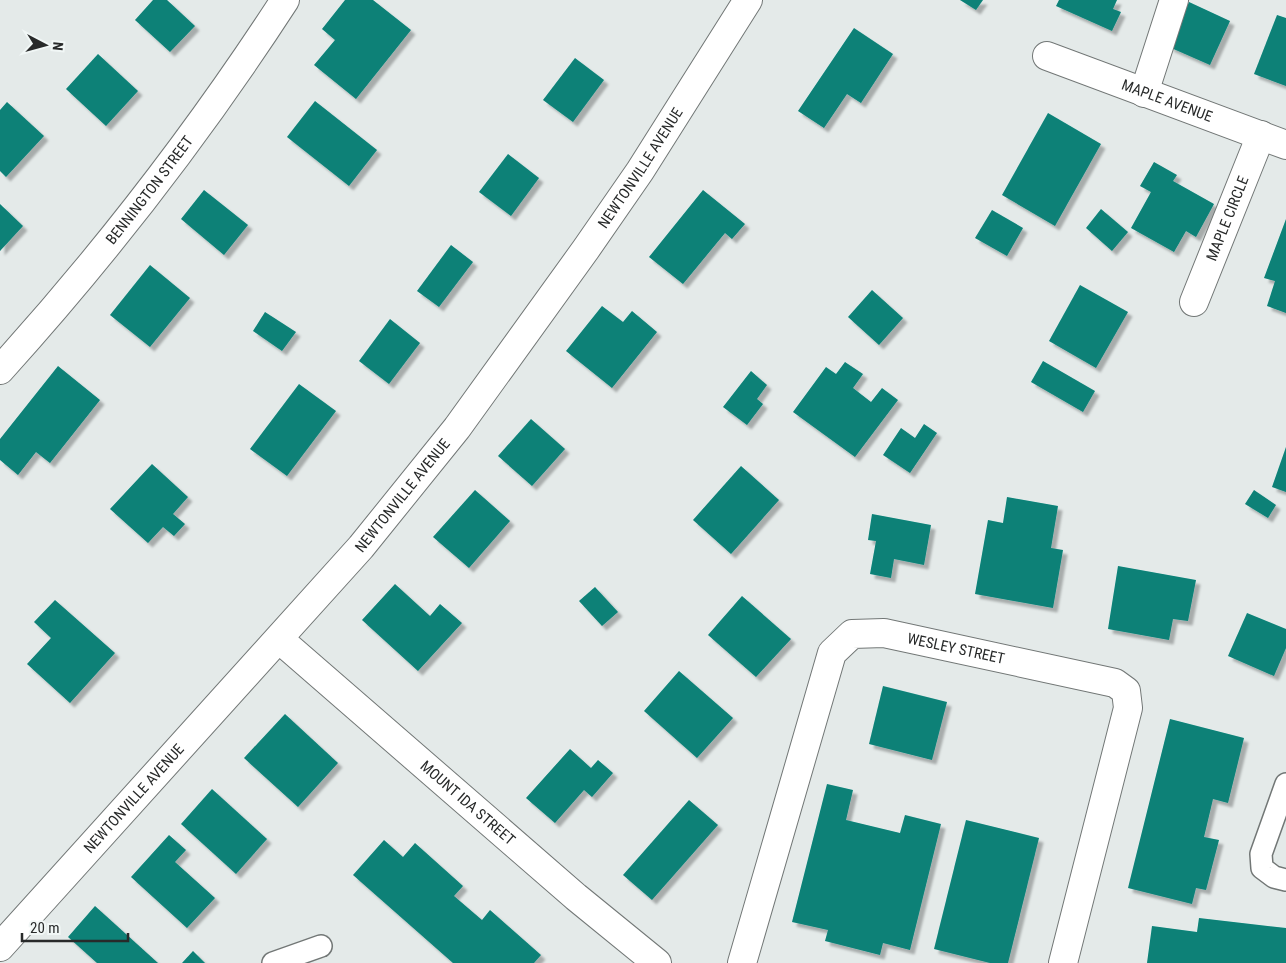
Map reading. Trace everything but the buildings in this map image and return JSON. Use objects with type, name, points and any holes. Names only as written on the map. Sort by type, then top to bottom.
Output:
[{"type":"street","name":"BENNINGTON STREET","points":[[0,370],[61,302],[174,161],[284,0]]},
{"type":"street","name":"NEWTONVILLE AVENUE","points":[[0,947],[280,639],[361,547],[457,428],[581,257],[640,171],[748,0]]},
{"type":"street","points":[[1144,93],[1174,0]]},
{"type":"street","name":"MAPLE AVENUE","points":[[1047,56],[1286,145]]},
{"type":"street","name":"MAPLE CIRCLE","points":[[1194,302],[1261,135]]},
{"type":"street","name":"WESLEY STREET","points":[[742,963],[832,654],[852,634],[884,633],[1115,683],[1126,692],[1128,708],[1063,963]]},
{"type":"street","name":"MOUNT IDA STREET","points":[[280,639],[568,890],[658,963]]},
{"type":"lane","points":[[1286,784],[1261,854],[1262,868],[1274,876],[1286,880]]},
{"type":"lane","points":[[273,963],[321,946]]}]
